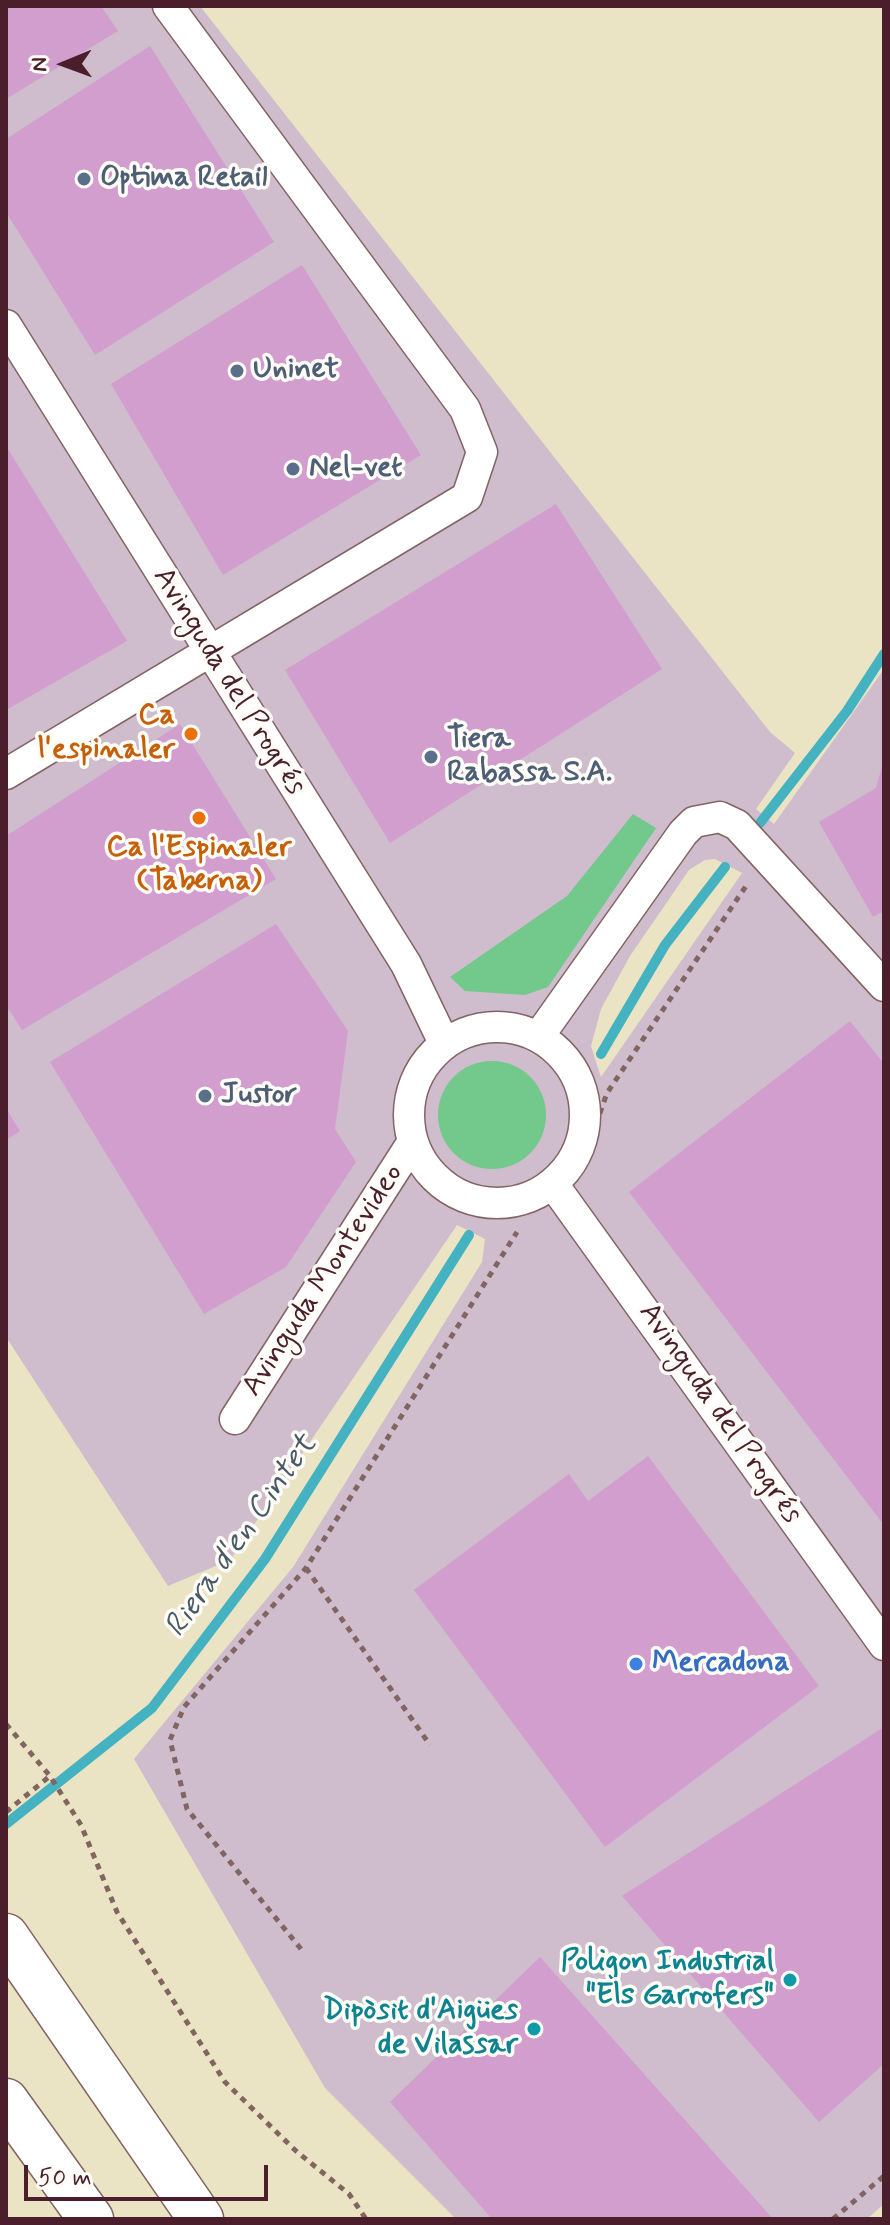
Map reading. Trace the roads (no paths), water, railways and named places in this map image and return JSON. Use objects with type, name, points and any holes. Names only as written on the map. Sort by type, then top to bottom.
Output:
[{"type":"highway","points":[[6,1936],[201,2219]]},
{"type":"highway","points":[[6,2101],[91,2219]]},
{"type":"street","points":[[6,774],[467,497],[482,452],[465,409],[168,6]]},
{"type":"street","name":"Avinguda del Progrés","points":[[6,325],[406,964],[444,1043]]},
{"type":"street","points":[[539,1036],[683,833],[694,822],[720,817],[737,825],[884,986]]},
{"type":"street","points":[[497,1026],[539,1036],[571,1066],[585,1100],[583,1132],[560,1194],[500,1204],[470,1199],[436,1180],[412,1143],[408,1110],[416,1079],[444,1043],[466,1031],[497,1026]]},
{"type":"street","name":"Avinguda Montevideo","points":[[235,1419],[412,1143]]},
{"type":"street","name":"Avinguda del Progrés","points":[[560,1194],[884,1645]]},
{"type":"waterway","name":"Riera d'en Cintet","points":[[760,823],[847,711],[884,654]]},
{"type":"waterway","name":"Riera d'en Cintet","points":[[601,1054],[665,945],[725,867]]},
{"type":"waterway","name":"Riera d'en Cintet","points":[[6,1824],[152,1708],[265,1559],[469,1235]]},
{"type":"place","name":"Optima Retail","points":[[84,179]]},
{"type":"place","name":"Uninet","points":[[237,371]]},
{"type":"place","name":"Nel-vet","points":[[293,469]]},
{"type":"place","name":"Ca l'espinaler","points":[[191,734]]},
{"type":"place","name":"Tiera Rabassa S.A.","points":[[431,757]]},
{"type":"place","name":"Ca l'Espinaler (Taberna)","points":[[199,818]]},
{"type":"place","name":"Justor","points":[[205,1096]]},
{"type":"place","name":"Mercadona","points":[[636,1664]]},
{"type":"place","name":"Poligon Industrial \"Els Garrofers\"","points":[[790,1980]]},
{"type":"place","name":"Dipòsit d'Aigües de Vilassar","points":[[534,2029]]}]
